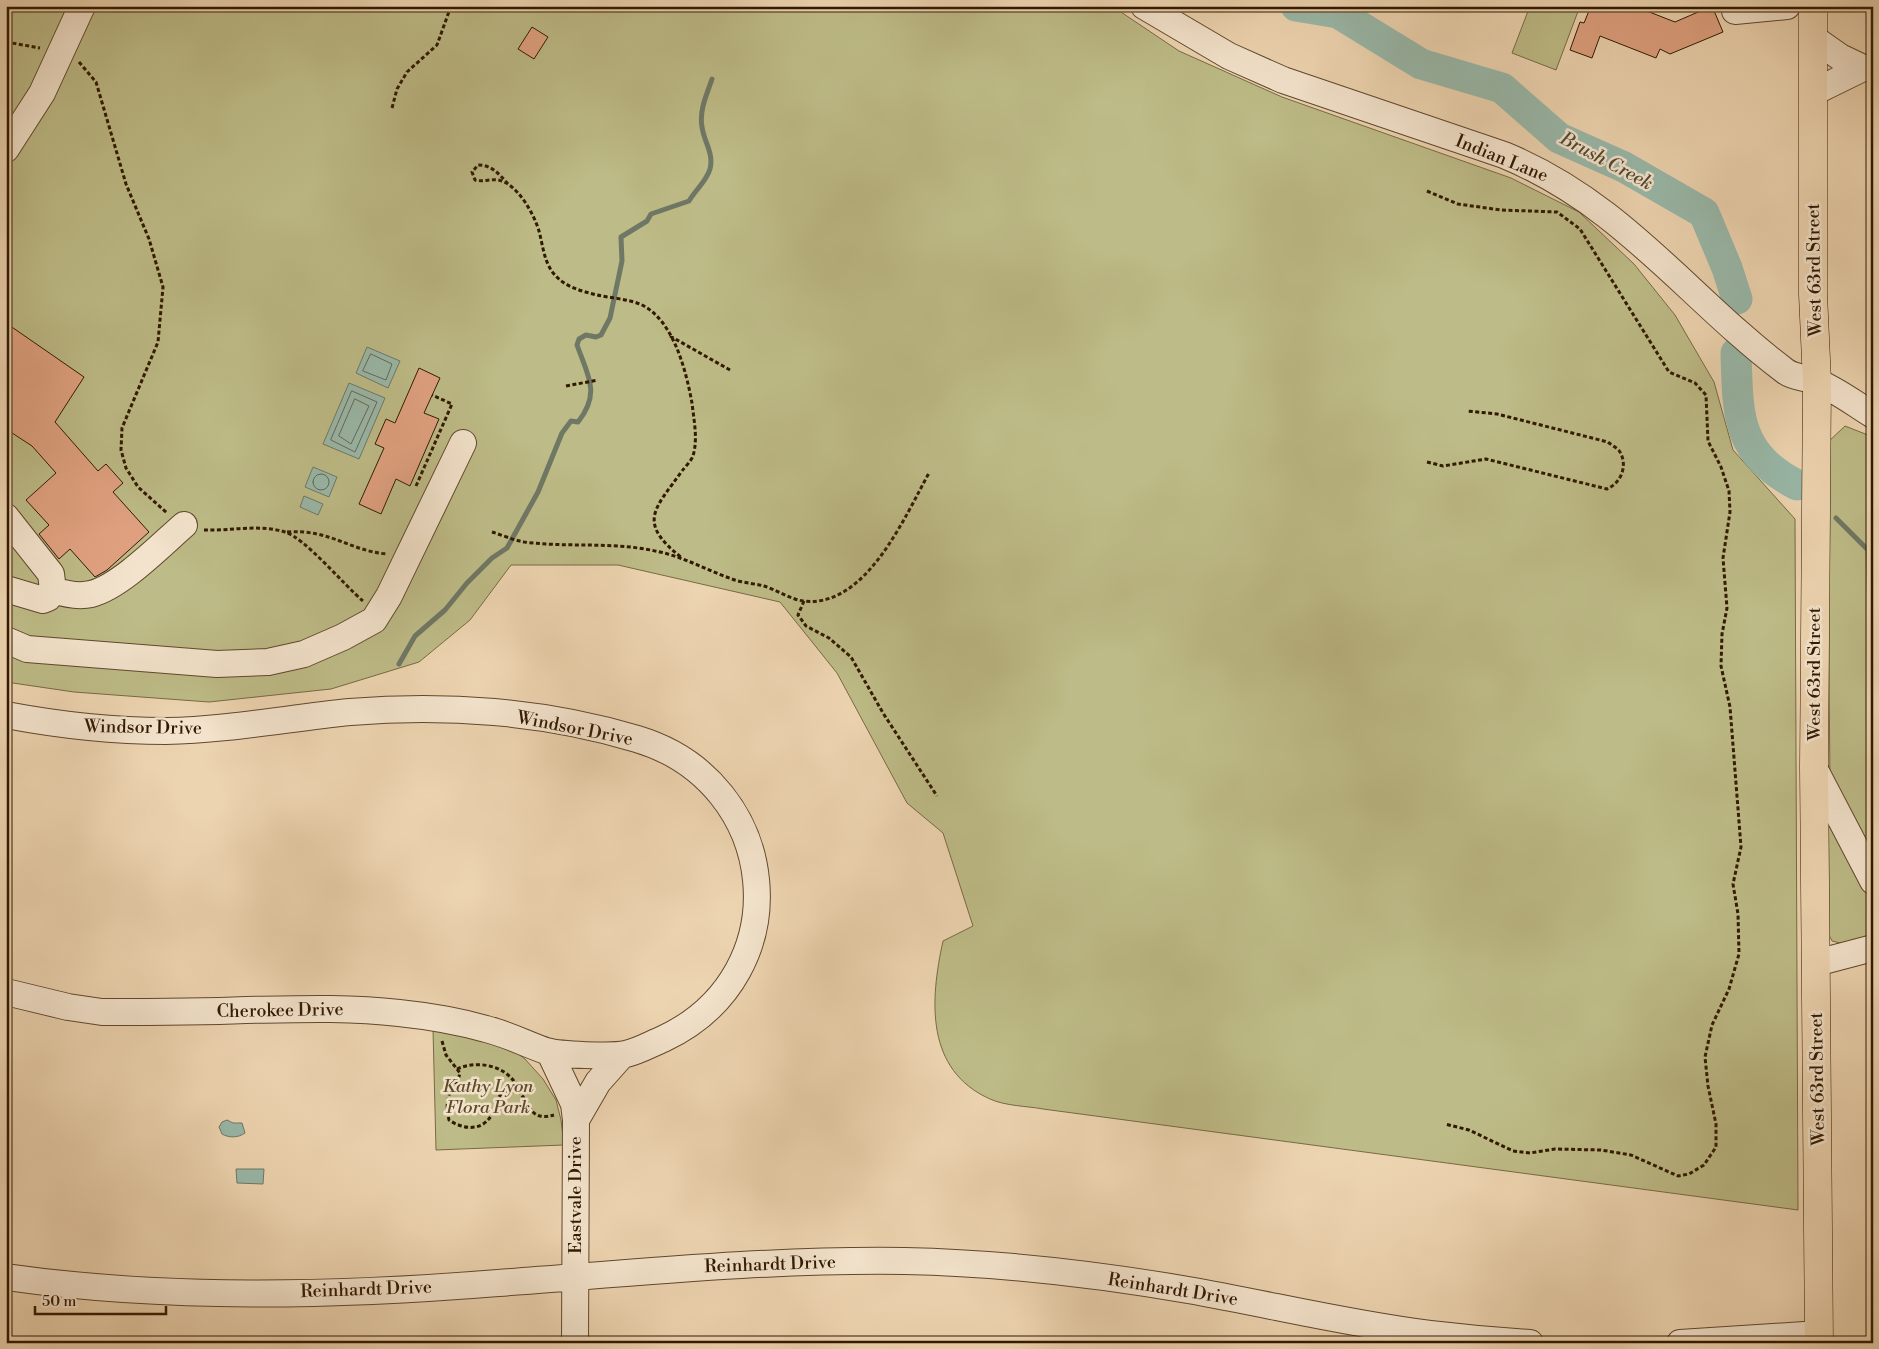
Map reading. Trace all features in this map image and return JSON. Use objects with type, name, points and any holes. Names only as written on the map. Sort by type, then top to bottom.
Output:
[{"type":"main road","name":"West 63rd Street","points":[[1813,6],[1813,294],[1817,382],[1814,768],[1819,1338]]},
{"type":"street","points":[[6,149],[42,93],[82,6]]},
{"type":"street","name":"Indian Lane","points":[[1144,6],[1229,56],[1283,80],[1504,155],[1564,184],[1612,218],[1655,254],[1750,342],[1788,373],[1817,382],[1873,415]]},
{"type":"street","points":[[1735,11],[1787,6]]},
{"type":"street","points":[[1813,38],[1840,56],[1868,68]]},
{"type":"street","points":[[1814,92],[1868,68]]},
{"type":"street","points":[[17,645],[217,664],[277,660],[304,654],[344,637],[374,620],[389,596],[463,443]]},
{"type":"street","points":[[6,517],[52,574],[53,590],[48,598],[43,600],[6,589]]},
{"type":"street","points":[[53,590],[69,595],[91,594],[105,588],[129,572],[184,525]]},
{"type":"street","name":"Windsor Drive","points":[[6,715],[69,725],[168,731],[349,712],[422,709],[466,711],[554,721],[593,728],[638,739],[670,752],[694,766],[717,788],[731,807],[752,854],[757,884],[755,920],[748,946],[738,971],[723,993],[702,1015],[677,1032],[622,1055],[550,1053]]},
{"type":"street","points":[[1814,768],[1873,881]]},
{"type":"street","points":[[1816,963],[1873,948]]},
{"type":"street","name":"Cherokee Drive","points":[[6,992],[50,1004],[102,1012],[316,1009],[397,1012],[484,1028],[518,1039],[550,1053]]},
{"type":"street","name":"Eastvale Drive","points":[[550,1053],[574,1104],[568,1117],[575,1277],[575,1343]]},
{"type":"street","points":[[568,1117],[622,1055]]},
{"type":"street","name":"Reinhardt Drive","points":[[6,1277],[55,1284],[146,1291],[224,1293],[495,1284],[751,1264],[908,1261],[999,1266],[1109,1278],[1186,1289],[1382,1335],[1429,1334],[1530,1343]]},
{"type":"street","points":[[1680,1343],[1819,1338]]},
{"type":"path","points":[[392,108],[397,89],[407,72],[437,45],[451,6]]},
{"type":"path","points":[[6,42],[61,54],[81,64],[96,82],[126,184],[149,239],[163,287],[158,342],[122,428],[121,450],[126,468],[138,487],[161,508],[184,525],[198,530],[265,529],[287,532],[305,530],[322,534],[370,552],[387,554]]},
{"type":"path","points":[[508,184],[497,180],[483,182],[475,180],[472,172],[478,165],[486,165],[498,173],[508,184],[527,207],[538,229],[544,255],[553,273],[567,285],[642,305],[666,327],[670,335],[679,357],[691,401],[696,436],[692,457],[660,498],[654,515],[656,530],[665,545],[682,558]]},
{"type":"path","points":[[1427,191],[1458,204],[1501,210],[1557,212],[1580,229],[1669,372],[1695,383],[1706,395],[1708,441],[1721,467],[1729,491],[1730,512],[1723,558],[1727,608],[1722,634],[1721,666],[1730,707],[1741,847],[1733,884],[1738,914],[1739,954],[1729,989],[1712,1024],[1705,1057],[1716,1132],[1716,1147],[1704,1165],[1689,1174],[1678,1176],[1631,1156],[1601,1150],[1555,1149],[1530,1153],[1513,1151],[1469,1130],[1445,1124]]},
{"type":"path","points":[[670,335],[730,370]]},
{"type":"path","points":[[566,386],[598,380]]},
{"type":"path","points":[[414,491],[452,404],[432,395]]},
{"type":"path","points":[[1427,462],[1443,466],[1486,459],[1607,489],[1616,486],[1620,480],[1624,465],[1620,451],[1608,442],[1497,414],[1467,411]]},
{"type":"path","points":[[492,532],[522,541],[545,544],[630,546],[682,558],[739,581],[763,586],[804,601],[822,599],[842,593],[863,577],[882,557],[929,473]]},
{"type":"path","points":[[287,532],[303,544],[364,602],[368,595]]},
{"type":"path","points":[[383,562],[390,545]]},
{"type":"path","points":[[804,601],[798,615],[806,626],[829,638],[851,657],[883,713],[937,796]]},
{"type":"path","points":[[441,1036],[446,1055],[457,1069],[459,1078],[448,1096],[446,1106],[449,1120],[460,1128],[474,1127],[487,1121],[493,1112],[498,1096],[505,1092],[513,1091],[520,1093],[530,1111],[535,1115],[568,1117]]},
{"type":"path","points":[[457,1069],[471,1064],[493,1066],[512,1078],[516,1084],[513,1091]]},
{"type":"green space","points":[[6,6],[1112,6],[1179,51],[1282,97],[1511,178],[1579,212],[1634,264],[1675,315],[1714,382],[1733,450],[1795,519],[1798,1210],[1016,1105],[990,1099],[969,1086],[953,1070],[943,1052],[937,1031],[935,1009],[936,986],[943,941],[973,926],[943,833],[907,803],[837,673],[780,602],[618,565],[511,565],[470,620],[419,662],[331,689],[209,702],[74,692],[6,682]]},
{"type":"green space","points":[[1530,6],[1580,6],[1556,70],[1512,53]]},
{"type":"green space","points":[[1845,426],[1873,437],[1873,867],[1830,785],[1827,443]]},
{"type":"green space","points":[[1832,826],[1873,903],[1873,939],[1840,943],[1832,941],[1829,935],[1826,829]]},
{"type":"green space","name":"Kathy Lyon Flora Park","points":[[433,1029],[510,1048],[525,1059],[543,1079],[556,1100],[564,1145],[436,1150]]},
{"type":"water","points":[[367,347],[400,361],[388,388],[356,373]]},
{"type":"water","points":[[349,383],[385,398],[359,459],[323,444]]},
{"type":"water","points":[[313,467],[337,477],[329,497],[305,487]]},
{"type":"water","points":[[304,496],[323,504],[318,515],[300,507]]},
{"type":"water","points":[[227,1120],[233,1123],[242,1123],[245,1133],[233,1137],[222,1134],[219,1127],[222,1122]]},
{"type":"water","points":[[236,1169],[264,1169],[263,1184],[237,1183]]},
{"type":"building","points":[[1591,6],[1634,6],[1675,22],[1712,6],[1723,32],[1670,54],[1660,49],[1656,58],[1600,36],[1592,58],[1570,50],[1580,22],[1584,23]]},
{"type":"building","points":[[532,27],[548,37],[534,59],[518,49]]},
{"type":"building","points":[[6,323],[84,377],[55,422],[98,471],[106,464],[123,483],[113,492],[149,532],[107,570],[95,577],[70,549],[59,559],[39,534],[49,525],[26,500],[56,473],[32,446],[6,429]]},
{"type":"building","points":[[419,368],[440,378],[424,413],[439,419],[410,486],[396,479],[381,514],[359,504],[384,448],[375,444],[386,419],[395,423]]},
{"type":"waterway","name":"Brush Creek","points":[[1296,6],[1338,13],[1421,64],[1502,88],[1559,138],[1624,167],[1704,213],[1727,268],[1737,299]]},
{"type":"waterway","points":[[399,664],[415,636],[445,610],[467,583],[492,558],[507,548],[538,492],[562,433],[571,421],[578,422],[585,412],[591,393],[588,375],[577,345],[579,339],[586,335],[596,337],[601,335],[610,318],[622,261],[621,237],[647,221],[651,214],[689,201],[708,174],[711,158],[701,121],[704,102],[712,79]]},
{"type":"waterway","name":"Brush Creek","points":[[1736,353],[1738,396],[1744,431],[1751,446],[1762,460],[1777,473],[1797,485]]},
{"type":"waterway","name":"Brush Creek","points":[[1836,518],[1868,550],[1873,714]]}]
